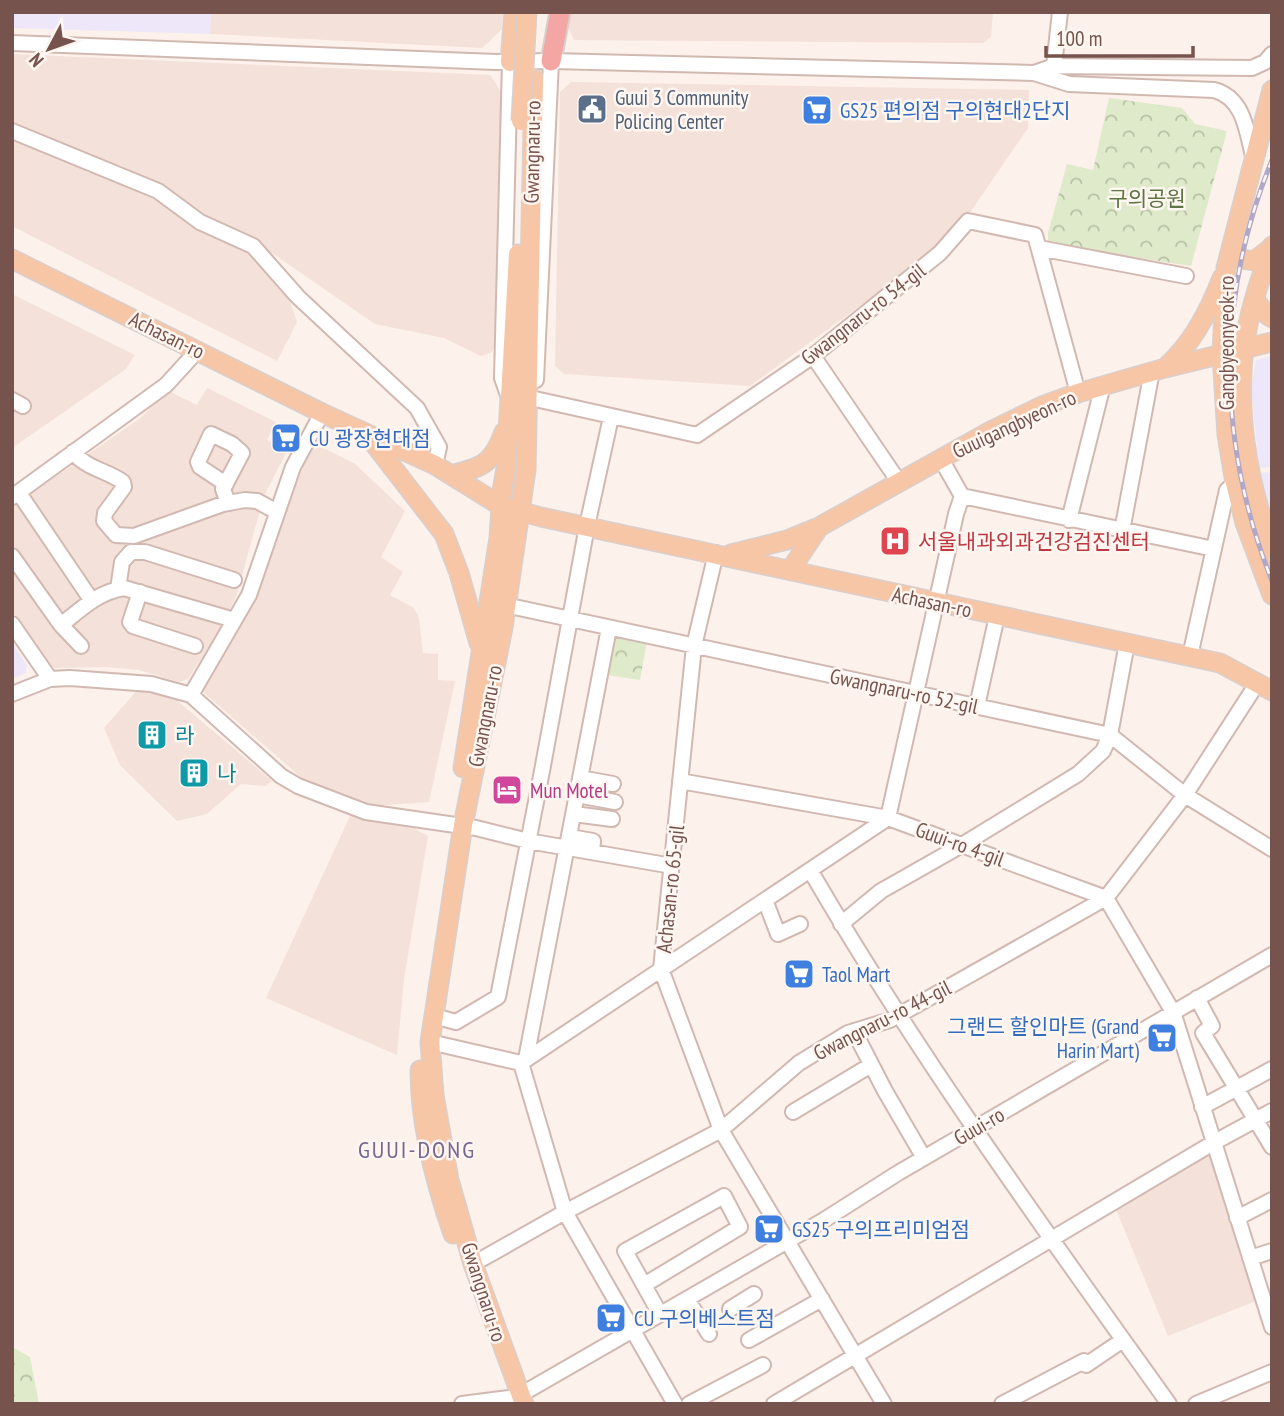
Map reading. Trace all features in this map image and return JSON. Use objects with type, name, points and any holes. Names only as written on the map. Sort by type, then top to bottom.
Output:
[{"type":"highway","points":[[551,61],[560,12]]},
{"type":"main road","points":[[510,62],[514,12]]},
{"type":"main road","name":"Gwangnaru-ro","points":[[516,1400],[437,1184],[421,1097],[421,1044],[423,1015],[459,825],[503,628],[527,451],[510,401],[527,12]]},
{"type":"main road","name":"Gwangnaru-ro","points":[[516,1400],[449,1180],[434,1095],[430,1042],[481,651],[499,538],[494,502],[506,469],[517,420],[536,12]]},
{"type":"main road","name":"Gangbyeonyeok-ro","points":[[1272,90],[1226,268],[1222,354],[1226,422],[1235,483],[1245,523],[1272,595]]},
{"type":"main road","points":[[1234,240],[1236,253],[1242,259],[1254,261],[1271,247]]},
{"type":"main road","name":"Gangbyeonyeok-ro","points":[[1271,247],[1253,306],[1244,349],[1241,384],[1243,420],[1259,508],[1272,548]]},
{"type":"main road","name":"Achasan-ro","points":[[12,259],[322,413],[435,465],[494,502],[520,512],[1220,663],[1265,686]]},
{"type":"main road","points":[[1158,369],[1175,359],[1199,327],[1226,268]]},
{"type":"main road","points":[[1225,303],[1229,314],[1243,317],[1253,306],[1272,317]]},
{"type":"main road","name":"Guuigangbyeon-ro","points":[[791,569],[819,527],[1016,418],[1103,385],[1272,342]]},
{"type":"main road","points":[[451,475],[486,464],[517,420]]},
{"type":"main road","points":[[364,431],[444,534],[459,573],[481,651]]},
{"type":"main road","points":[[722,554],[787,541],[819,527]]},
{"type":"street","points":[[1054,66],[1060,12]]},
{"type":"street","points":[[12,43],[510,62],[1034,73],[1069,84],[1223,93],[1238,108],[1248,125],[1254,161]]},
{"type":"street","points":[[1034,73],[1054,66],[1252,68],[1265,62],[1272,54]]},
{"type":"street","points":[[527,451],[533,426],[535,399],[551,61]]},
{"type":"street","points":[[510,62],[502,378],[510,401]]},
{"type":"street","points":[[12,131],[158,191],[200,222],[253,246],[298,297],[417,408],[439,447],[435,465]]},
{"type":"street","name":"Gwangnaru-ro 54-gil","points":[[535,399],[697,435],[813,356],[940,253],[968,222],[1035,235],[1039,248]]},
{"type":"street","points":[[1078,393],[1039,248],[1185,276]]},
{"type":"street","points":[[92,601],[15,495],[166,385],[198,350]]},
{"type":"street","points":[[813,356],[899,482]]},
{"type":"street","points":[[1122,531],[1158,369]]},
{"type":"street","points":[[1069,520],[1103,385]]},
{"type":"street","points":[[191,695],[249,595],[293,467],[322,413]]},
{"type":"street","points":[[434,1016],[456,1022],[498,997],[587,526],[611,417]]},
{"type":"street","points":[[73,452],[92,468],[114,475],[123,482],[124,487],[105,513],[104,521],[116,536],[134,536],[228,503],[245,500],[257,501],[277,512]]},
{"type":"street","points":[[430,1042],[523,1061],[888,818],[962,496],[941,459]]},
{"type":"street","points":[[1190,656],[1227,490],[1235,483]]},
{"type":"street","points":[[226,484],[224,494],[228,503]]},
{"type":"street","points":[[962,496],[1214,550]]},
{"type":"street","points":[[118,589],[122,562],[131,552],[145,552],[234,580]]},
{"type":"street","name":"Achasan-ro 65-gil","points":[[722,554],[694,646],[662,969],[720,1130],[884,1404]]},
{"type":"street","points":[[12,556],[61,625],[80,646]]},
{"type":"street","points":[[61,625],[110,590],[124,588],[234,620]]},
{"type":"street","points":[[140,592],[130,622],[134,626],[195,646]]},
{"type":"street","name":"Gwangnaru-ro 52-gil","points":[[505,605],[1110,735],[1185,795],[1272,849]]},
{"type":"street","points":[[977,706],[997,615]]},
{"type":"street","points":[[12,624],[50,679]]},
{"type":"street","points":[[609,628],[569,842],[523,1061],[565,1212],[675,1404]]},
{"type":"street","points":[[841,924],[881,891],[1079,774],[1103,751],[1110,735],[1127,643]]},
{"type":"street","points":[[12,694],[50,679],[151,684],[191,695],[281,776],[298,786],[366,811],[459,825],[528,841],[569,842],[592,852],[672,866]]},
{"type":"street","name":"Gwangnaru-ro 44-gil","points":[[473,1264],[720,1130],[799,1063],[855,1031],[898,1016],[1106,898],[1265,686]]},
{"type":"street","points":[[580,778],[613,783]]},
{"type":"street","name":"Guui-ro 4-gil","points":[[680,781],[888,818],[1106,898]]},
{"type":"street","points":[[577,796],[615,802]]},
{"type":"street","points":[[574,814],[611,819]]},
{"type":"street","points":[[810,870],[898,1016],[973,1130],[1169,1404]]},
{"type":"street","points":[[1106,898],[1173,1012],[1272,1326]]},
{"type":"street","points":[[765,900],[778,934],[800,924]]},
{"type":"street","name":"Guui-ro","points":[[516,1400],[1272,955]]},
{"type":"street","points":[[1197,998],[1212,1026],[1203,1032],[1272,1147]]},
{"type":"street","points":[[855,1031],[871,1065],[924,1158]]},
{"type":"street","points":[[793,1112],[871,1065]]},
{"type":"street","points":[[1202,1107],[1272,1069]]},
{"type":"street","points":[[774,1404],[1213,1143],[1272,1111]]},
{"type":"street","points":[[644,1285],[740,1227],[724,1196],[625,1251],[660,1314]]},
{"type":"street","points":[[1237,1218],[1272,1200]]},
{"type":"street","points":[[1250,1258],[1272,1251]]},
{"type":"street","points":[[730,1309],[754,1294]]},
{"type":"street","points":[[687,1299],[709,1334]]},
{"type":"street","points":[[749,1340],[822,1299]]},
{"type":"street","points":[[1002,1404],[1085,1363],[1123,1340]]},
{"type":"street","points":[[689,1404],[763,1364]]},
{"type":"street","points":[[1196,1404],[1272,1372]]},
{"type":"street","points":[[462,1404],[516,1400]]},
{"type":"shaded area","points":[[12,12],[211,12],[210,34],[12,28]]},
{"type":"shaded area","points":[[211,12],[503,12],[502,29],[482,48],[210,34]]},
{"type":"shaded area","points":[[569,12],[993,12],[991,37],[983,43],[574,40],[567,25]]},
{"type":"shaded area","points":[[12,54],[490,75],[504,96],[497,341],[492,352],[481,356],[444,338],[375,324],[256,242],[198,215],[158,185],[120,165],[113,166],[12,121]]},
{"type":"shaded area","points":[[571,82],[1029,90],[1028,128],[971,211],[960,233],[750,386],[564,374],[555,366],[560,92]]},
{"type":"shaded area","points":[[12,138],[156,200],[195,227],[252,249],[284,285],[297,322],[277,361],[12,226]]},
{"type":"shaded area","points":[[12,294],[135,355],[126,369],[12,448]]},
{"type":"shaded area","points":[[1272,356],[1272,467],[1259,468],[1251,387],[1256,360]]},
{"type":"shaded area","points":[[207,388],[276,422],[267,440],[287,451],[264,496],[236,597],[213,640],[188,679],[179,682],[139,670],[107,667],[55,668],[47,664],[12,611],[12,507],[139,419],[168,391],[197,405]]},
{"type":"shaded area","points":[[312,442],[355,464],[405,511],[381,557],[403,572],[390,595],[414,608],[419,619],[423,653],[438,654],[438,680],[455,681],[429,802],[368,806],[303,779],[202,691],[254,599]]},
{"type":"shaded area","points":[[1272,472],[1272,520],[1258,473]]},
{"type":"shaded area","points":[[12,643],[27,665],[26,673],[12,679]]},
{"type":"shaded area","points":[[140,687],[173,697],[272,781],[265,786],[241,784],[207,814],[177,821],[120,765],[104,728]]},
{"type":"shaded area","points":[[350,816],[412,827],[428,836],[404,979],[397,1055],[266,998]]},
{"type":"shaded area","points":[[1213,1143],[1263,1298],[1168,1336],[1113,1202]]},
{"type":"green space","name":"구의공원","points":[[1109,98],[1182,108],[1195,124],[1227,131],[1191,266],[1048,244],[1048,233],[1067,164],[1093,170]]},
{"type":"green space","points":[[609,628],[648,636],[640,680],[600,674]]},
{"type":"green space","points":[[12,1347],[30,1357],[39,1404],[12,1404]]},
{"type":"railway","points":[[1272,160],[1253,212],[1240,265],[1232,318],[1230,370],[1233,423],[1241,476],[1254,529],[1272,581]]},
{"type":"place","name":"Guui 3 Community Policing Center","points":[[592,109]]},
{"type":"place","name":"GS25 편의점 구의현대2단지","points":[[817,110]]},
{"type":"place","name":"CU 광장현대점","points":[[286,438]]},
{"type":"place","name":"서울내과외과건강검진센터","points":[[895,541]]},
{"type":"place","name":"라","points":[[152,735]]},
{"type":"place","name":"나","points":[[194,773]]},
{"type":"place","name":"Mun Motel","points":[[507,790]]},
{"type":"place","name":"Taol Mart","points":[[799,974]]},
{"type":"place","name":"그랜드 할인마트 (Grand Harin Mart)","points":[[1162,1038]]},
{"type":"place","name":"GS25 구의프리미엄점","points":[[769,1229]]},
{"type":"place","name":"CU 구의베스트점","points":[[611,1318]]},
{"type":"district","name":"GUUI-DONG","points":[[417,1149]]}]
